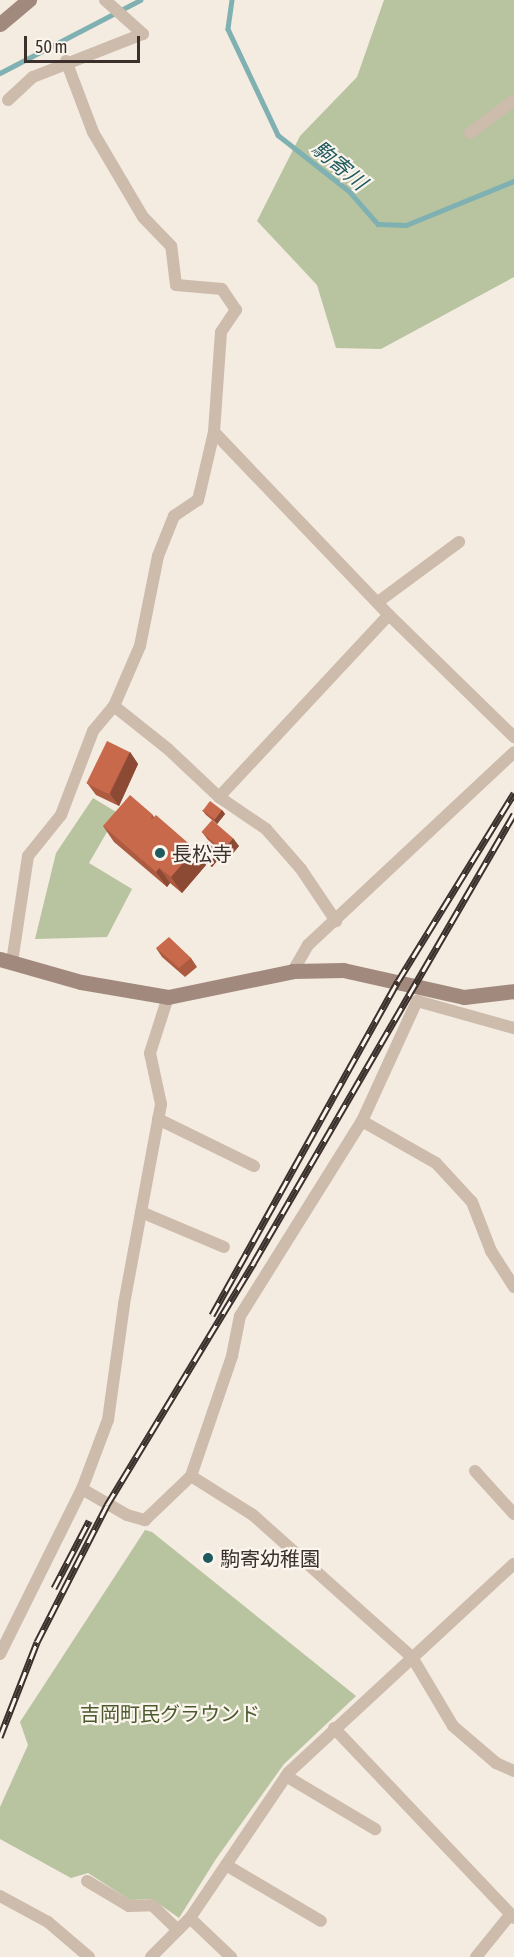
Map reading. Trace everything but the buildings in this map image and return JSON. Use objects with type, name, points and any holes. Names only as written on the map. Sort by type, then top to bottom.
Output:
[{"type":"street","points":[[0,24],[29,0]]},
{"type":"street","points":[[8,99],[33,77],[66,61],[143,34],[105,0]]},
{"type":"street","points":[[66,61],[93,132],[142,216],[171,246],[176,285],[222,289],[236,310],[221,332],[214,432],[198,500],[174,516],[158,556],[140,646],[114,706],[93,731],[61,815],[28,856],[6,961],[81,982],[168,997],[293,971],[343,970],[481,998],[514,991]]},
{"type":"street","points":[[470,133],[514,100]]},
{"type":"street","points":[[214,432],[389,615],[514,737]]},
{"type":"street","points":[[378,602],[459,542]]},
{"type":"street","points":[[219,797],[389,615]]},
{"type":"street","points":[[114,706],[168,748],[219,797],[266,829],[301,869],[336,921]]},
{"type":"street","points":[[293,971],[308,945],[514,752]]},
{"type":"street","points":[[0,1654],[82,1489],[108,1420],[141,1212],[161,1104],[150,1053],[168,997]]},
{"type":"street","points":[[474,1017],[481,998]]},
{"type":"street","points":[[82,1489],[127,1515],[145,1520],[191,1476],[232,1356],[240,1316],[362,1121],[417,1001],[514,1028]]},
{"type":"street","points":[[158,1119],[254,1166]]},
{"type":"street","points":[[362,1121],[436,1163],[465,1194],[507,1281],[514,1287]]},
{"type":"street","points":[[141,1212],[224,1247]]},
{"type":"street","points":[[475,1471],[514,1514]]},
{"type":"street","points":[[191,1476],[253,1515],[412,1657],[453,1726],[496,1763],[514,1771]]},
{"type":"street","points":[[151,1957],[190,1918],[286,1776],[334,1728],[514,1564]]},
{"type":"street","points":[[334,1728],[512,1916],[476,1957]]},
{"type":"street","points":[[286,1776],[375,1828]]},
{"type":"street","points":[[226,1865],[321,1921]]},
{"type":"street","points":[[87,1881],[129,1906],[152,1905],[178,1930]]},
{"type":"street","points":[[0,1896],[48,1922],[89,1957]]},
{"type":"street","points":[[190,1918],[231,1957]]},
{"type":"green space","points":[[384,0],[514,0],[514,277],[381,349],[336,348],[317,285],[257,221],[300,136],[357,77]]},
{"type":"green space","points":[[93,798],[118,813],[89,863],[132,889],[107,937],[35,939],[56,853]]},
{"type":"green space","name":"吉岡町民グラウンド","points":[[145,1530],[152,1532],[356,1696],[284,1764],[216,1859],[179,1918],[152,1899],[130,1900],[88,1873],[71,1878],[0,1839],[0,1807],[28,1745],[20,1722]]},
{"type":"waterway","points":[[0,73],[140,0]]},
{"type":"waterway","name":"駒寄川","points":[[232,0],[228,29],[278,135],[349,191],[378,224],[406,225],[514,181]]},
{"type":"railway","points":[[212,1315],[398,981],[514,793]]},
{"type":"railway","points":[[0,1737],[37,1642],[107,1505],[254,1262],[514,814]]},
{"type":"railway","points":[[54,1588],[89,1521]]},
{"type":"place","name":"長松寺","points":[[160,853]]},
{"type":"place","name":"駒寄幼稚園","points":[[208,1558]]}]
